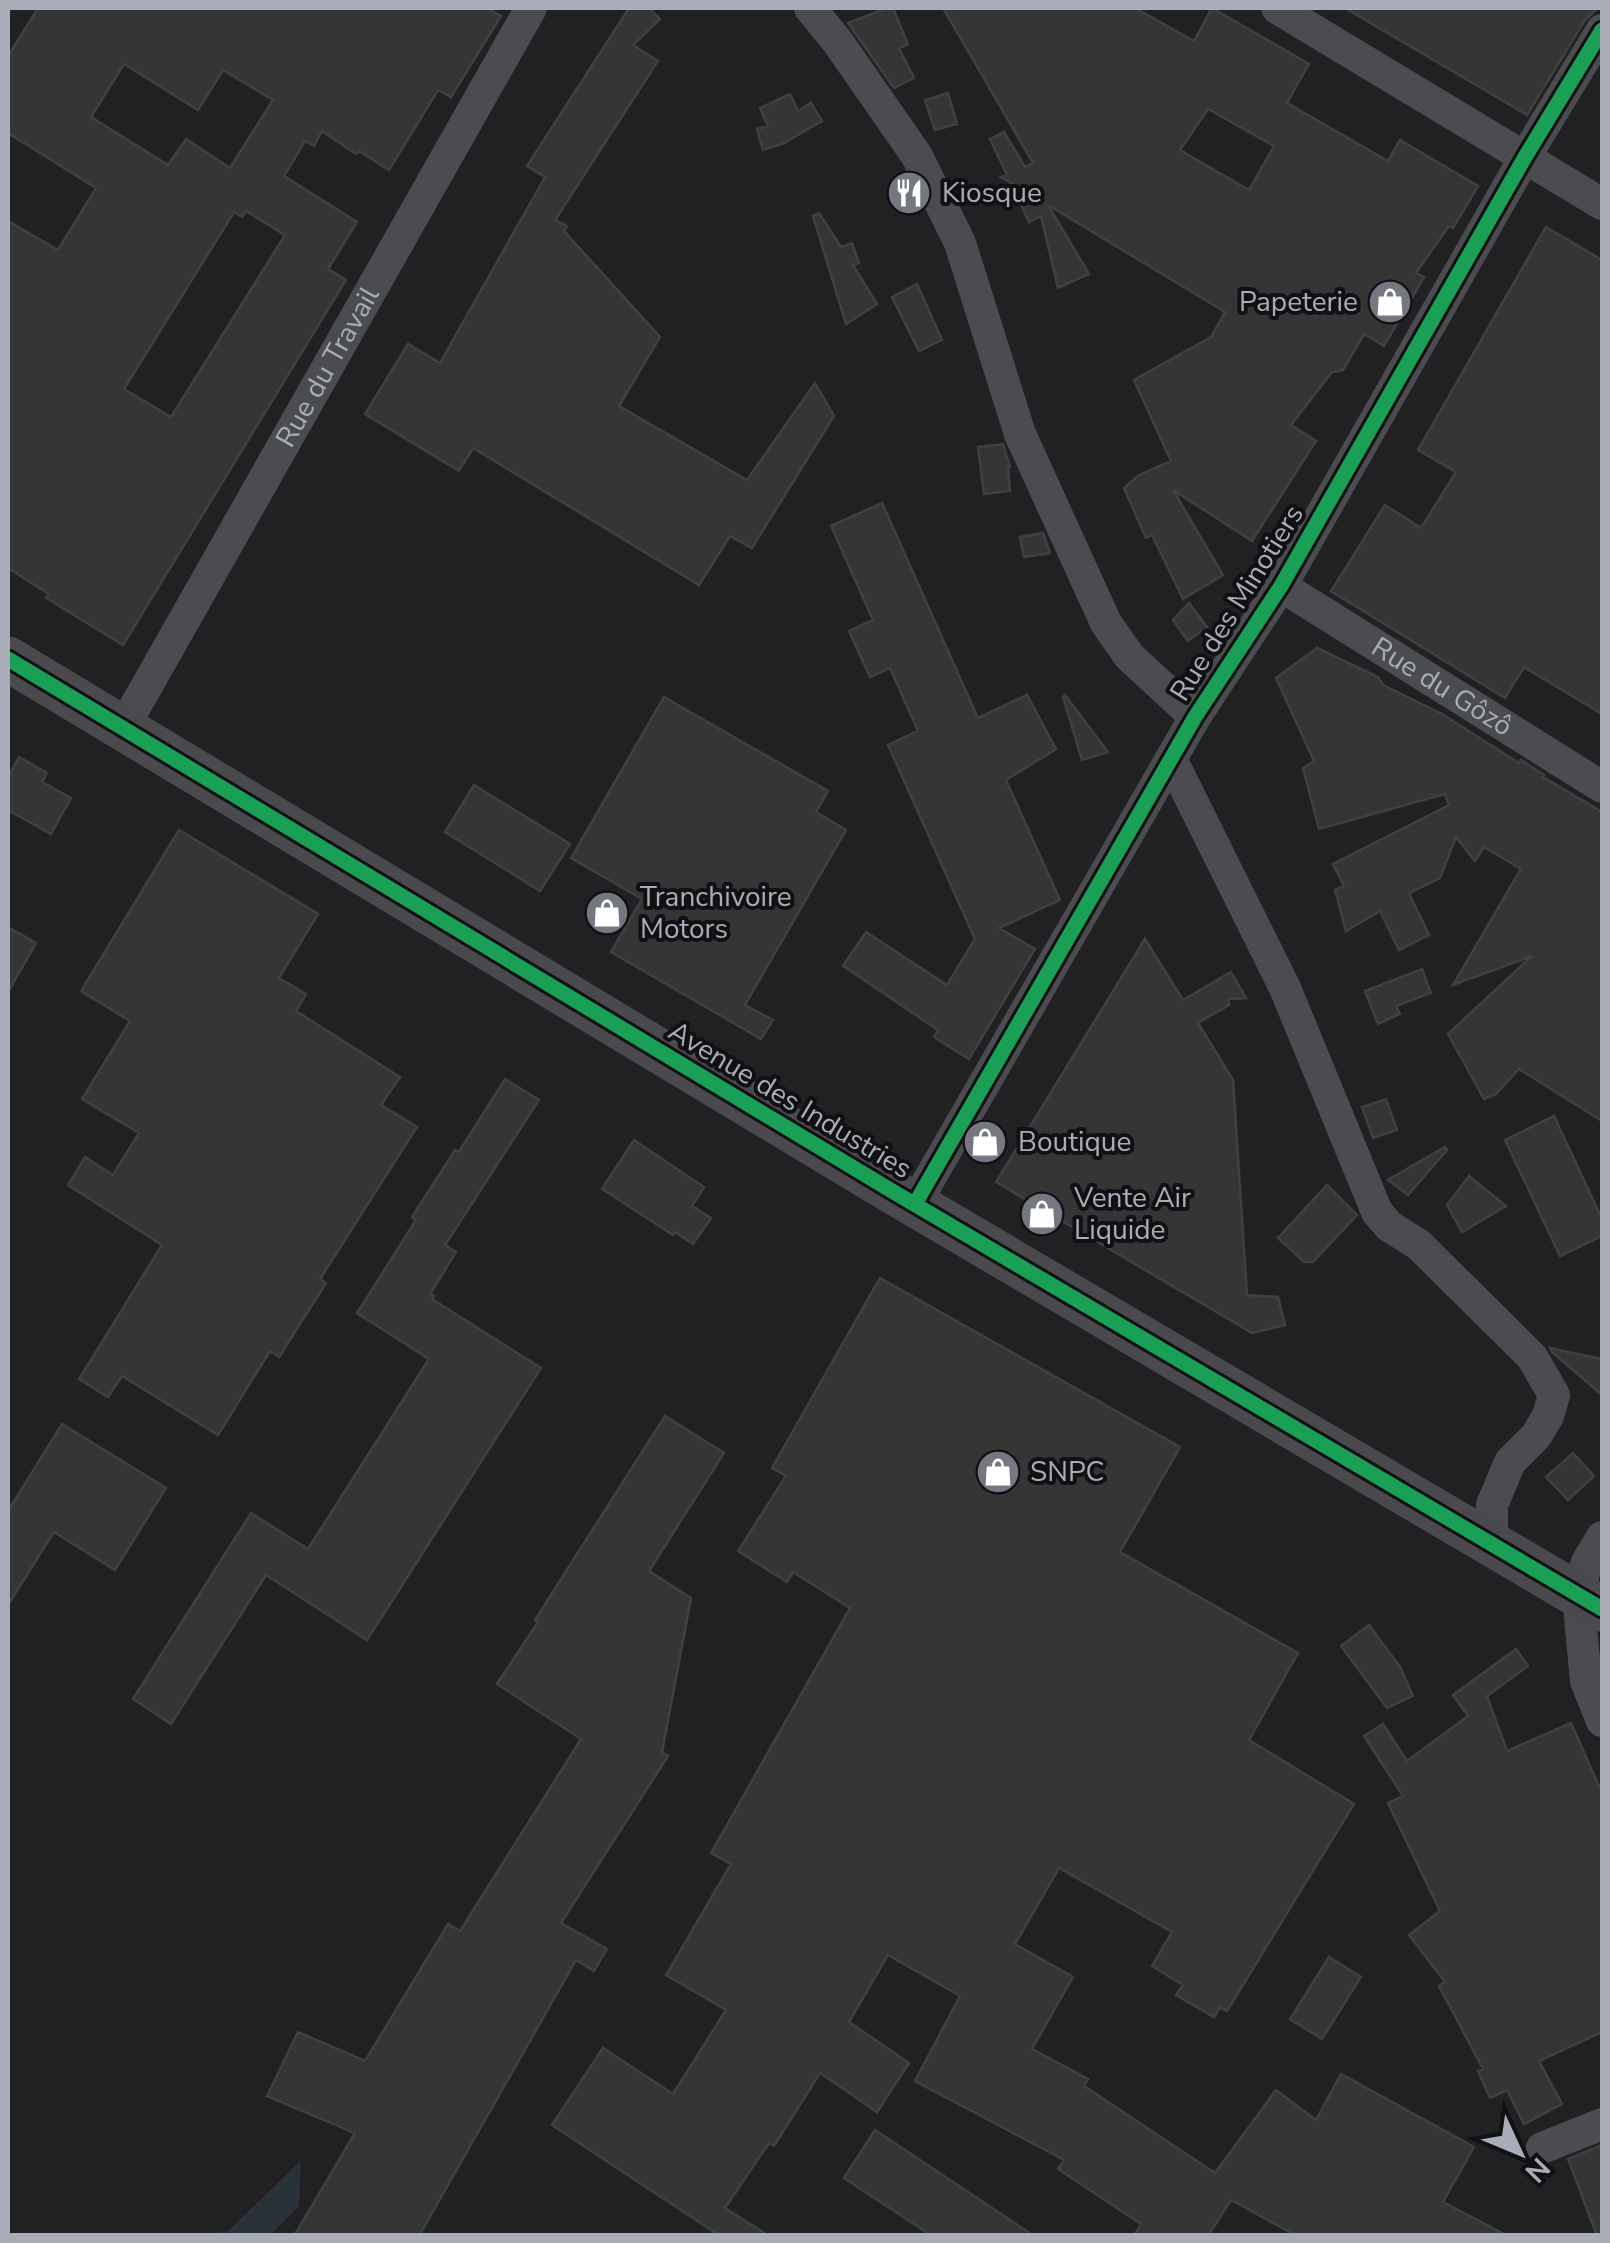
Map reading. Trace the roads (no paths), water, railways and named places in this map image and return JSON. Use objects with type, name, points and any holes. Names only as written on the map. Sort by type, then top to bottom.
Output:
[{"type":"street","name":"Rue du Travail","points":[[123,728],[531,8]]},
{"type":"street","points":[[810,8],[916,156],[960,243],[1020,434],[1106,622],[1129,656],[1195,717]]},
{"type":"street","points":[[1277,8],[1602,204]]},
{"type":"street","name":"Rue des Minotiers","points":[[915,1204],[1170,759],[1282,586],[1525,157],[1602,30]]},
{"type":"street","name":"Rue du Gôzô","points":[[1282,586],[1602,787]]},
{"type":"street","name":"Avenue des Industries","points":[[8,659],[915,1204],[1590,1602]]},
{"type":"street","points":[[1170,759],[1285,988],[1377,1212],[1389,1226],[1419,1244],[1532,1358],[1554,1395],[1536,1436],[1510,1462],[1492,1505],[1492,1544]]},
{"type":"street","points":[[1602,1538],[1587,1562],[1590,1602],[1586,1682],[1602,1721]]},
{"type":"street","points":[[1542,2148],[1602,2124]]},
{"type":"place","name":"Kiosque","points":[[909,193]]},
{"type":"place","name":"Papeterie","points":[[1390,302]]},
{"type":"place","name":"Tranchivoire Motors","points":[[607,913]]},
{"type":"place","name":"Boutique","points":[[985,1142]]},
{"type":"place","name":"Vente Air Liquide","points":[[1042,1214]]},
{"type":"place","name":"SNPC","points":[[998,1472]]}]
